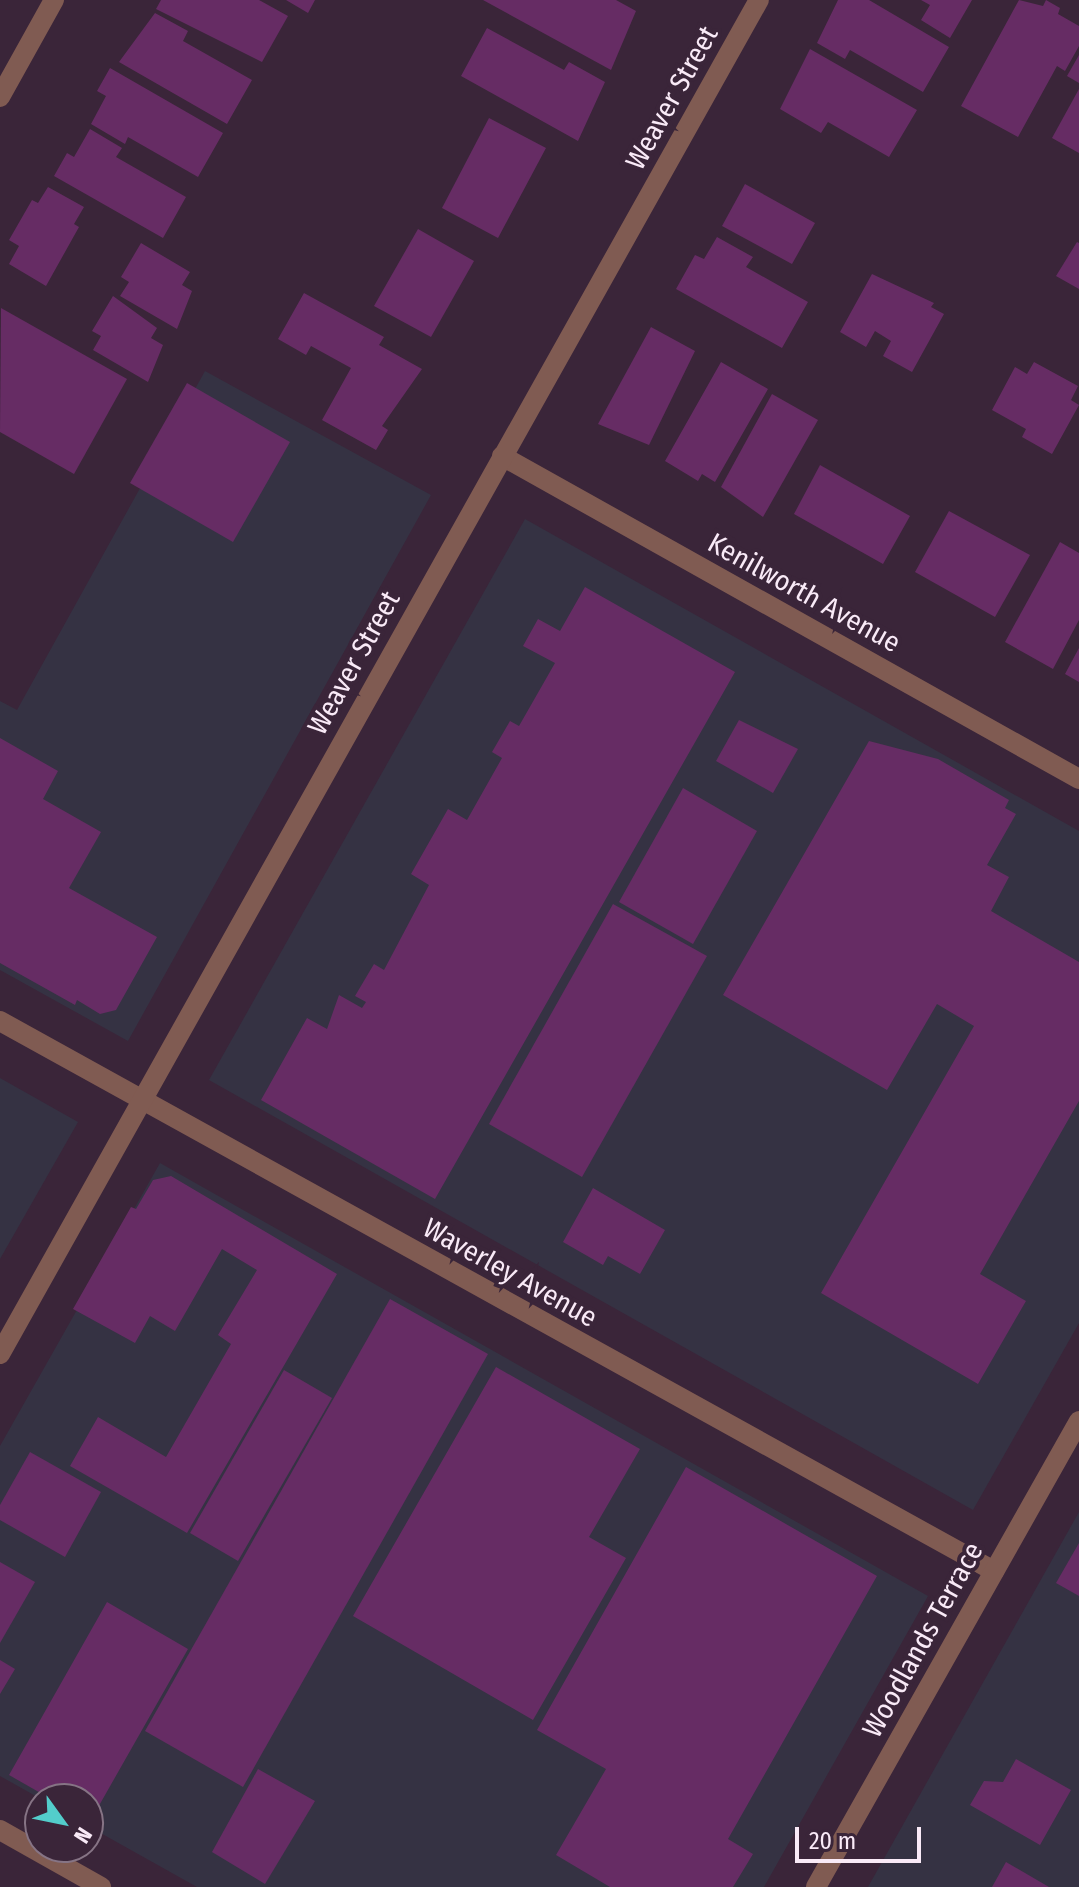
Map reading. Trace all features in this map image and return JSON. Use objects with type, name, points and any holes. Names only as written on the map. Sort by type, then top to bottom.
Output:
[{"type":"street","points":[[0,97],[54,0]]},
{"type":"street","name":"Weaver Street","points":[[0,1354],[759,0]]},
{"type":"street","name":"Kenilworth Avenue","points":[[502,456],[1079,779]]},
{"type":"street","name":"Waverley Avenue","points":[[0,1021],[994,1571]]},
{"type":"street","name":"Woodlands Terrace","points":[[816,1887],[1079,1421]]},
{"type":"street","points":[[0,1830],[101,1887]]},
{"type":"shaded area","points":[[205,371],[431,495],[128,1041],[0,970],[0,701],[17,710]]},
{"type":"shaded area","points":[[525,519],[1079,831],[1079,1323],[973,1510],[209,1080]]},
{"type":"shaded area","points":[[0,1078],[78,1122],[0,1259]]},
{"type":"shaded area","points":[[160,1163],[928,1596],[764,1887],[197,1887],[104,1835],[104,1783],[24,1783],[24,1789],[0,1776],[0,1446]]},
{"type":"shaded area","points":[[1079,1512],[1079,1887],[868,1887]]},
{"type":"building","points":[[161,0],[259,0],[288,16],[262,62],[156,9]]},
{"type":"building","points":[[286,0],[315,0],[308,13]]},
{"type":"building","points":[[483,0],[616,0],[636,11],[611,70]]},
{"type":"building","points":[[838,0],[869,0],[949,47],[923,92],[850,50],[845,59],[817,43]]},
{"type":"building","points":[[921,0],[972,0],[950,38],[921,20],[930,5]]},
{"type":"building","points":[[1019,0],[1043,6],[1046,0],[1060,8],[1058,14],[1079,26],[1079,46],[1065,71],[1057,66],[1018,137],[961,106]]},
{"type":"building","points":[[155,13],[188,31],[183,41],[252,80],[227,124],[119,62]]},
{"type":"building","points":[[487,28],[564,70],[569,62],[605,82],[578,141],[461,76]]},
{"type":"building","points":[[810,49],[917,110],[889,157],[828,122],[821,133],[780,109]]},
{"type":"building","points":[[1079,55],[1079,83],[1067,76]]},
{"type":"building","points":[[110,68],[223,133],[198,177],[128,137],[125,144],[91,124],[106,96],[97,91]]},
{"type":"building","points":[[1079,89],[1079,153],[1052,138]]},
{"type":"building","points":[[489,118],[546,148],[498,238],[442,208]]},
{"type":"building","points":[[90,129],[122,148],[116,157],[186,197],[163,238],[54,176],[67,153],[74,157]]},
{"type":"building","points":[[745,184],[815,223],[792,264],[722,226]]},
{"type":"building","points":[[48,187],[84,207],[74,224],[79,227],[46,286],[9,264],[19,246],[9,240],[32,200],[38,203]]},
{"type":"building","points":[[418,229],[474,261],[431,337],[374,306]]},
{"type":"building","points":[[717,237],[753,257],[746,267],[808,302],[782,348],[676,289],[695,255],[704,259]]},
{"type":"building","points":[[141,243],[190,272],[182,285],[192,291],[177,329],[120,296],[129,282],[121,277]]},
{"type":"building","points":[[1079,243],[1079,289],[1056,276]]},
{"type":"building","points":[[872,274],[934,303],[931,307],[944,314],[912,372],[883,356],[891,341],[875,331],[866,347],[840,332]]},
{"type":"building","points":[[304,293],[384,337],[379,345],[422,369],[382,426],[388,430],[376,450],[322,420],[351,368],[311,346],[306,355],[278,339]]},
{"type":"building","points":[[113,296],[157,328],[151,338],[163,345],[148,382],[93,350],[101,336],[92,331]]},
{"type":"building","points":[[1,308],[127,379],[74,474],[0,432]]},
{"type":"building","points":[[651,327],[695,351],[649,445],[598,424]]},
{"type":"building","points":[[721,362],[768,389],[715,482],[702,474],[698,481],[665,461]]},
{"type":"building","points":[[1034,362],[1078,386],[1071,400],[1079,405],[1052,454],[1022,437],[1026,429],[992,410],[1015,367],[1027,374]]},
{"type":"building","points":[[187,383],[290,442],[233,542],[130,483]]},
{"type":"building","points":[[772,394],[818,420],[763,517],[721,487]]},
{"type":"building","points":[[820,465],[910,516],[883,564],[794,514]]},
{"type":"building","points":[[949,511],[1030,555],[995,617],[915,572]]},
{"type":"building","points":[[1060,542],[1079,553],[1079,620],[1053,669],[1005,642]]},
{"type":"building","points":[[585,587],[735,672],[435,1199],[261,1100],[307,1018],[327,1029],[339,995],[362,1008],[366,1002],[355,996],[374,964],[384,970],[429,885],[411,874],[448,809],[467,820],[502,758],[492,752],[510,721],[519,726],[555,663],[523,646],[538,619],[560,631]]},
{"type":"building","points":[[1079,648],[1079,682],[1065,674]]},
{"type":"building","points":[[739,720],[798,749],[773,793],[716,761]]},
{"type":"building","points":[[0,738],[58,771],[43,799],[101,832],[69,888],[157,937],[116,1010],[100,1014],[77,1000],[75,1005],[0,963]]},
{"type":"building","points":[[869,741],[938,759],[1009,800],[1005,808],[1016,814],[987,865],[1009,877],[991,911],[1079,962],[1079,1101],[980,1274],[1026,1301],[978,1384],[821,1293],[974,1026],[937,1004],[887,1090],[723,995]]},
{"type":"building","points":[[683,788],[757,831],[693,944],[619,902]]},
{"type":"building","points":[[613,904],[707,956],[582,1177],[489,1124]]},
{"type":"building","points":[[171,1176],[337,1274],[187,1533],[70,1466],[98,1417],[166,1457],[231,1344],[218,1335],[257,1270],[222,1249],[175,1331],[150,1316],[135,1343],[73,1309],[131,1207],[136,1209],[153,1180]]},
{"type":"building","points":[[593,1188],[665,1230],[640,1274],[608,1256],[603,1265],[563,1242]]},
{"type":"building","points":[[390,1299],[488,1354],[243,1787],[145,1731]]},
{"type":"building","points":[[496,1367],[640,1449],[589,1537],[626,1558],[533,1720],[353,1616]]},
{"type":"building","points":[[284,1370],[332,1398],[238,1561],[190,1533]]},
{"type":"building","points":[[30,1452],[101,1492],[65,1557],[0,1520],[0,1505]]},
{"type":"building","points":[[686,1467],[877,1576],[728,1839],[753,1854],[733,1887],[610,1887],[556,1855],[606,1769],[537,1730]]},
{"type":"building","points":[[1079,1543],[1079,1596],[1056,1583]]},
{"type":"building","points":[[0,1562],[35,1582],[0,1643]]},
{"type":"building","points":[[107,1602],[188,1649],[104,1797],[104,1783],[24,1784],[9,1775]]},
{"type":"building","points":[[0,1660],[15,1669],[0,1694]]},
{"type":"building","points":[[1016,1759],[1071,1790],[1040,1845],[970,1805],[984,1781],[1003,1782]]},
{"type":"building","points":[[258,1769],[315,1801],[265,1884],[212,1852]]},
{"type":"building","points":[[1006,1862],[1049,1887],[992,1887]]}]
